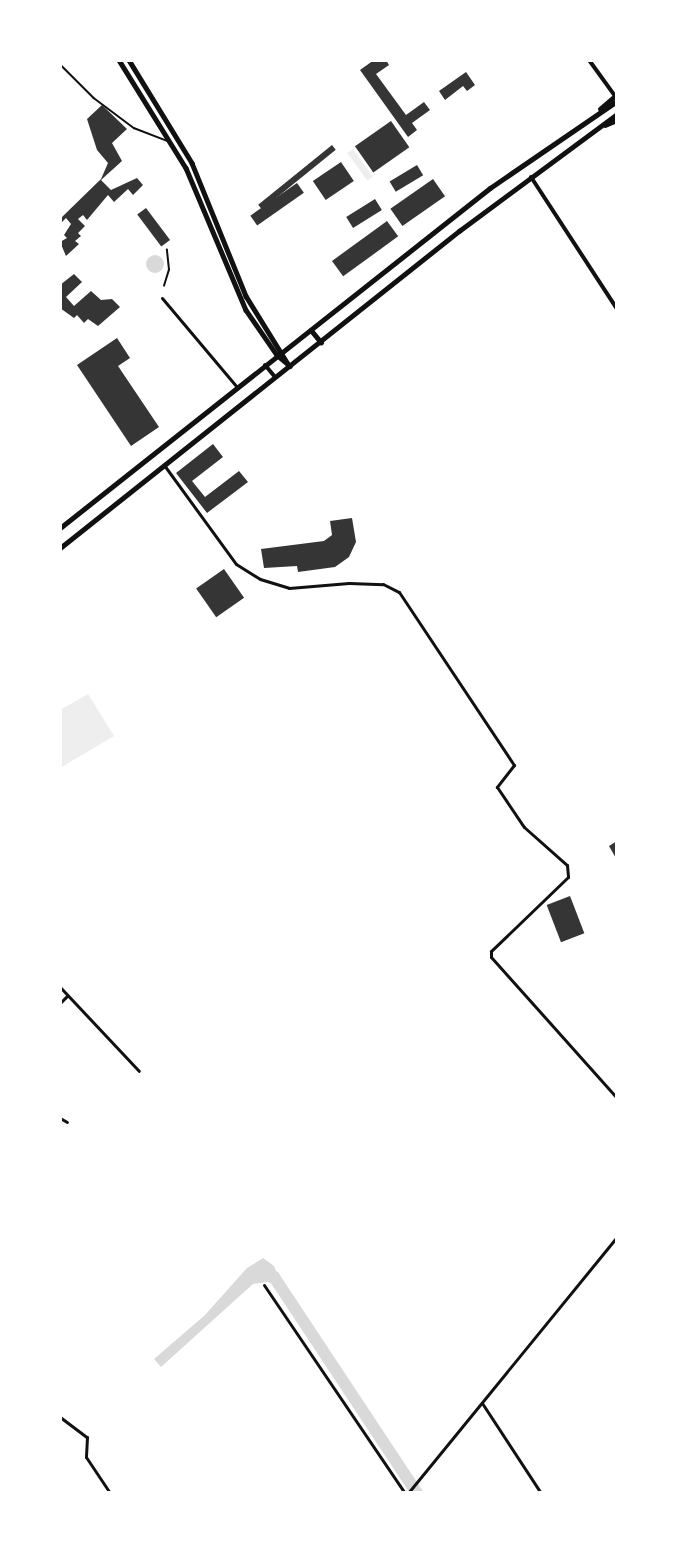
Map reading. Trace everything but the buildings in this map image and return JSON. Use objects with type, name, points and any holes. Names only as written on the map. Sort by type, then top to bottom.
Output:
[{"type":"main road","points":[[120,60],[171,142],[195,187],[242,304],[277,355],[290,366]]},
{"type":"main road","points":[[129,60],[178,138],[196,172],[246,296],[290,366]]},
{"type":"main road","points":[[60,528],[490,188],[592,117],[616,97]]},
{"type":"main road","points":[[60,548],[531,177],[617,114]]},
{"type":"main road","points":[[597,129],[617,120]]},
{"type":"main road","points":[[311,330],[321,342]]},
{"type":"street","points":[[589,60],[616,97]]},
{"type":"street","points":[[531,177],[617,309]]},
{"type":"street","points":[[162,298],[237,387]]},
{"type":"street","points":[[265,365],[275,377]]},
{"type":"street","points":[[164,465],[236,564],[260,579],[290,588],[360,583],[383,584],[399,592],[514,765],[497,787],[524,827],[567,866],[568,877],[491,951],[491,957],[617,1098]]},
{"type":"street","points":[[60,987],[139,1071]]},
{"type":"street","points":[[60,1003],[68,995]]},
{"type":"street","points":[[60,1118],[67,1122]]},
{"type":"street","points":[[264,1285],[406,1493],[421,1478],[617,1237]]},
{"type":"street","points":[[482,1403],[541,1493]]},
{"type":"street","points":[[60,1418],[87,1437],[86,1457],[110,1493]]},
{"type":"lane","points":[[60,64],[134,128],[171,142]]},
{"type":"path","points":[[164,286],[169,270],[167,250]]},
{"type":"shaded area","points":[[353,149],[373,177],[367,181],[347,153]]},
{"type":"shaded area","points":[[151,255],[159,255],[164,260],[162,271],[151,273],[146,268],[146,260]]},
{"type":"shaded area","points":[[88,694],[114,736],[60,768],[60,710]]},
{"type":"shaded area","points":[[263,1258],[274,1266],[282,1286],[268,1282],[253,1284],[161,1367],[154,1359],[205,1315],[247,1268]]},
{"type":"waterway","points":[[269,1276],[274,1277],[417,1493]]}]
